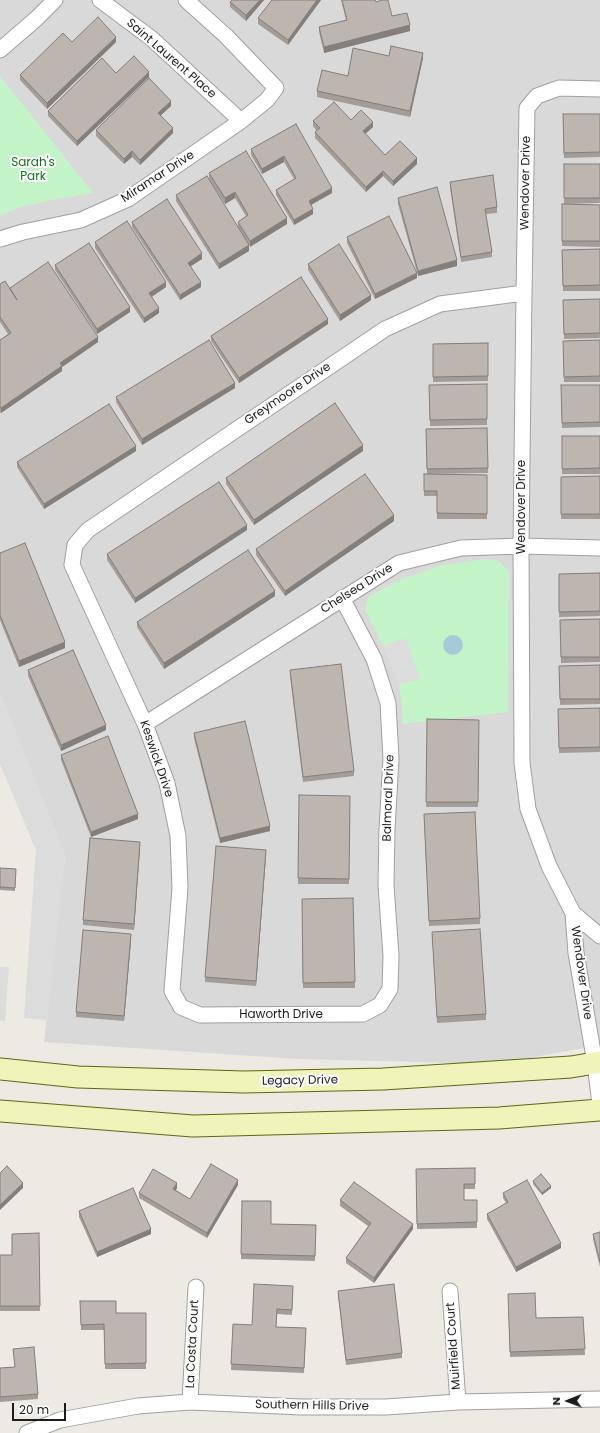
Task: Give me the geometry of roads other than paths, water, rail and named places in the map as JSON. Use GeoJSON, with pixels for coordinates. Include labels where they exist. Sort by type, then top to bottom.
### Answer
{"type":"FeatureCollection","features":[{"type":"Feature","properties":{"kind":"main road","name":"Legacy Drive"},"geometry":{"type":"LineString","coordinates":[[0,1069],[78,1077],[244,1082],[383,1079],[571,1067],[598,1063]]}},
{"type":"Feature","properties":{"kind":"main road"},"geometry":{"type":"LineString","coordinates":[[0,1111],[193,1126],[500,1118],[600,1110]]}},
{"type":"Feature","properties":{"kind":"street"},"geometry":{"type":"LineString","coordinates":[[0,50],[37,18],[55,0]]}},
{"type":"Feature","properties":{"kind":"street","name":"Saint Laurent Place"},"geometry":{"type":"LineString","coordinates":[[100,0],[151,38],[241,121]]}},
{"type":"Feature","properties":{"kind":"street","name":"Miramar Drive"},"geometry":{"type":"LineString","coordinates":[[0,239],[23,232],[81,220],[128,199],[241,121],[267,100],[276,88],[226,36],[186,0]]}},
{"type":"Feature","properties":{"kind":"street","name":"Wendover Drive"},"geometry":{"type":"LineString","coordinates":[[600,89],[559,88],[537,96],[527,108],[522,546],[522,763],[528,809],[549,866],[573,912],[600,936]]}},
{"type":"Feature","properties":{"kind":"street","name":"Greymoore Drive"},"geometry":{"type":"LineString","coordinates":[[75,545],[88,530],[385,329],[440,304],[524,293]]}},
{"type":"Feature","properties":{"kind":"street","name":"Keswick Drive"},"geometry":{"type":"LineString","coordinates":[[75,545],[72,565],[145,724],[167,783],[178,836],[180,888],[172,991],[181,1008]]}},
{"type":"Feature","properties":{"kind":"street","name":"Chelsea Drive"},"geometry":{"type":"LineString","coordinates":[[145,724],[399,563],[461,548],[522,546],[600,548]]}},
{"type":"Feature","properties":{"kind":"street","name":"Balmoral Drive"},"geometry":{"type":"LineString","coordinates":[[342,598],[374,659],[388,703],[391,759],[387,829],[386,885],[391,956],[390,990],[380,1005]]}},
{"type":"Feature","properties":{"kind":"street","name":"Wendover Drive"},"geometry":{"type":"LineString","coordinates":[[573,912],[581,986],[598,1063],[600,1105]]}},
{"type":"Feature","properties":{"kind":"street","name":"Haworth Drive"},"geometry":{"type":"LineString","coordinates":[[181,1008],[200,1015],[363,1014],[380,1005]]}},
{"type":"Feature","properties":{"kind":"street","name":"La Costa Court"},"geometry":{"type":"LineString","coordinates":[[190,1402],[196,1287]]}},
{"type":"Feature","properties":{"kind":"street","name":"Muirfield Court"},"geometry":{"type":"LineString","coordinates":[[450,1291],[458,1402]]}},
{"type":"Feature","properties":{"kind":"street","name":"Southern Hills Drive"},"geometry":{"type":"LineString","coordinates":[[27,1433],[60,1420],[138,1406],[190,1402],[309,1407],[386,1407],[458,1402],[600,1399]]}},
{"type":"Feature","properties":{"kind":"water"},"geometry":{"type":"Polygon","coordinates":[[[453,635],[460,638],[463,645],[460,652],[453,655],[446,652],[443,645],[446,638],[453,635]]]}},
{"type":"Feature","properties":{"kind":"park label","name":"Sarah's Park"},"geometry":{"type":"Point","coordinates":[33,170]}}]}
